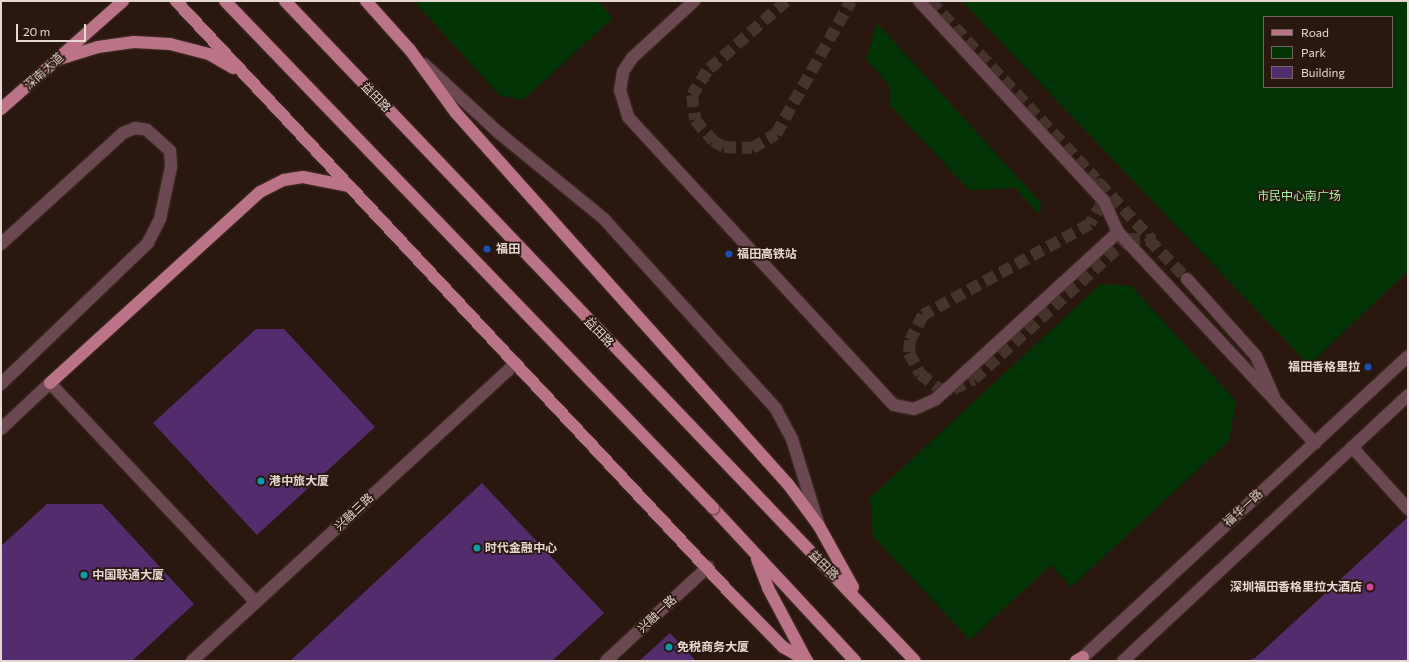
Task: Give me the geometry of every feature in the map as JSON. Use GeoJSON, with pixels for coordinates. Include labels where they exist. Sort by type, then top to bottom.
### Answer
{"type":"FeatureCollection","features":[{"type":"Feature","properties":{"kind":"main road","name":"深南大道"},"geometry":{"type":"LineString","coordinates":[[1,109],[123,1]]}},
{"type":"Feature","properties":{"kind":"main road"},"geometry":{"type":"LineString","coordinates":[[176,1],[782,647],[807,661]]}},
{"type":"Feature","properties":{"kind":"main road"},"geometry":{"type":"LineString","coordinates":[[225,1],[712,508],[855,661]]}},
{"type":"Feature","properties":{"kind":"main road","name":"益田路"},"geometry":{"type":"LineString","coordinates":[[285,1],[738,479],[860,601],[912,658]]}},
{"type":"Feature","properties":{"kind":"main road"},"geometry":{"type":"LineString","coordinates":[[366,1],[410,50],[456,113],[788,484],[819,526],[860,601]]}},
{"type":"Feature","properties":{"kind":"main road"},"geometry":{"type":"LineString","coordinates":[[56,60],[98,47],[134,42],[170,44],[209,54],[246,75]]}},
{"type":"Feature","properties":{"kind":"main road"},"geometry":{"type":"LineString","coordinates":[[50,383],[260,192],[284,180],[303,177],[327,179],[351,187]]}},
{"type":"Feature","properties":{"kind":"main road"},"geometry":{"type":"LineString","coordinates":[[755,554],[768,588],[807,661]]}},
{"type":"Feature","properties":{"kind":"main road"},"geometry":{"type":"LineString","coordinates":[[912,658],[924,661]]}},
{"type":"Feature","properties":{"kind":"street"},"geometry":{"type":"LineString","coordinates":[[694,1],[632,58],[622,72],[620,90],[628,117],[894,406],[914,409],[936,399],[1118,232]]}},
{"type":"Feature","properties":{"kind":"street"},"geometry":{"type":"LineString","coordinates":[[919,1],[1104,201],[1118,232],[1314,443]]}},
{"type":"Feature","properties":{"kind":"street"},"geometry":{"type":"LineString","coordinates":[[410,50],[498,133],[604,219],[776,409],[792,439],[819,526]]}},
{"type":"Feature","properties":{"kind":"street"},"geometry":{"type":"LineString","coordinates":[[1,244],[123,133],[135,128],[147,130],[170,151],[171,167],[160,219],[148,243],[1,384]]}},
{"type":"Feature","properties":{"kind":"street"},"geometry":{"type":"LineString","coordinates":[[1187,279],[1256,356],[1276,402]]}},
{"type":"Feature","properties":{"kind":"street","name":"福华一路"},"geometry":{"type":"LineString","coordinates":[[1080,660],[1408,356]]}},
{"type":"Feature","properties":{"kind":"street","name":"兴融三路"},"geometry":{"type":"LineString","coordinates":[[192,661],[516,363]]}},
{"type":"Feature","properties":{"kind":"street"},"geometry":{"type":"LineString","coordinates":[[1,429],[50,383],[256,602]]}},
{"type":"Feature","properties":{"kind":"street"},"geometry":{"type":"LineString","coordinates":[[1123,661],[1408,395]]}},
{"type":"Feature","properties":{"kind":"street"},"geometry":{"type":"LineString","coordinates":[[1352,447],[1408,509]]}},
{"type":"Feature","properties":{"kind":"street","name":"兴融一路"},"geometry":{"type":"LineString","coordinates":[[606,661],[708,567]]}},
{"type":"Feature","properties":{"kind":"green space"},"geometry":{"type":"Polygon","coordinates":[[[414,1],[598,1],[613,18],[523,100],[499,95],[414,1]]]}},
{"type":"Feature","properties":{"kind":"green space","name":"市民中心南广场"},"geometry":{"type":"Polygon","coordinates":[[[962,1],[1408,1],[1408,271],[1309,365],[962,1]]]}},
{"type":"Feature","properties":{"kind":"green space"},"geometry":{"type":"Polygon","coordinates":[[[877,23],[1041,203],[1040,215],[1015,188],[969,190],[889,104],[890,86],[866,59],[877,23]]]}},
{"type":"Feature","properties":{"kind":"green space"},"geometry":{"type":"Polygon","coordinates":[[[1101,284],[1131,286],[1236,401],[1229,441],[1071,587],[1051,565],[970,640],[873,536],[870,498],[1101,284]]]}},
{"type":"Feature","properties":{"kind":"building","name":"港中旅大厦"},"geometry":{"type":"Polygon","coordinates":[[[256,329],[284,329],[375,427],[257,535],[153,423],[256,329]]]}},
{"type":"Feature","properties":{"kind":"building","name":"时代金融中心"},"geometry":{"type":"Polygon","coordinates":[[[482,483],[604,613],[552,661],[290,661],[482,483]]]}},
{"type":"Feature","properties":{"kind":"building","name":"中国联通大厦"},"geometry":{"type":"Polygon","coordinates":[[[47,504],[102,504],[194,604],[132,661],[1,661],[1,546],[47,504]]]}},
{"type":"Feature","properties":{"kind":"building","name":"深圳福田香格里拉大酒店"},"geometry":{"type":"Polygon","coordinates":[[[1408,517],[1408,661],[1247,661],[1255,658],[1408,517]]]}},
{"type":"Feature","properties":{"kind":"building","name":"免税商务大厦"},"geometry":{"type":"Polygon","coordinates":[[[670,633],[696,661],[639,661],[670,633]]]}},
{"type":"Feature","properties":{"kind":"tunnel"},"geometry":{"type":"LineString","coordinates":[[786,1],[707,71],[692,95],[695,120],[713,141],[724,147],[752,148],[776,134],[851,1]]}},
{"type":"Feature","properties":{"kind":"tunnel"},"geometry":{"type":"LineString","coordinates":[[930,1],[1096,179],[1102,203],[1090,224],[923,315],[910,340],[909,353],[920,374],[940,389],[953,389],[974,379],[1128,239],[1149,240],[1187,279]]}},
{"type":"Feature","properties":{"kind":"tunnel"},"geometry":{"type":"LineString","coordinates":[[1099,183],[1152,240]]}},
{"type":"Feature","properties":{"kind":"place","name":"福田"},"geometry":{"type":"Point","coordinates":[487,249]}},
{"type":"Feature","properties":{"kind":"place","name":"福田高铁站"},"geometry":{"type":"Point","coordinates":[729,254]}},
{"type":"Feature","properties":{"kind":"place","name":"福田香格里拉"},"geometry":{"type":"Point","coordinates":[1368,367]}},
{"type":"Feature","properties":{"kind":"place","name":"港中旅大厦"},"geometry":{"type":"Point","coordinates":[261,481]}},
{"type":"Feature","properties":{"kind":"place","name":"时代金融中心"},"geometry":{"type":"Point","coordinates":[477,548]}},
{"type":"Feature","properties":{"kind":"place","name":"中国联通大厦"},"geometry":{"type":"Point","coordinates":[84,575]}},
{"type":"Feature","properties":{"kind":"place","name":"深圳福田香格里拉大酒店"},"geometry":{"type":"Point","coordinates":[1370,587]}},
{"type":"Feature","properties":{"kind":"place","name":"免税商务大厦"},"geometry":{"type":"Point","coordinates":[669,647]}}]}
